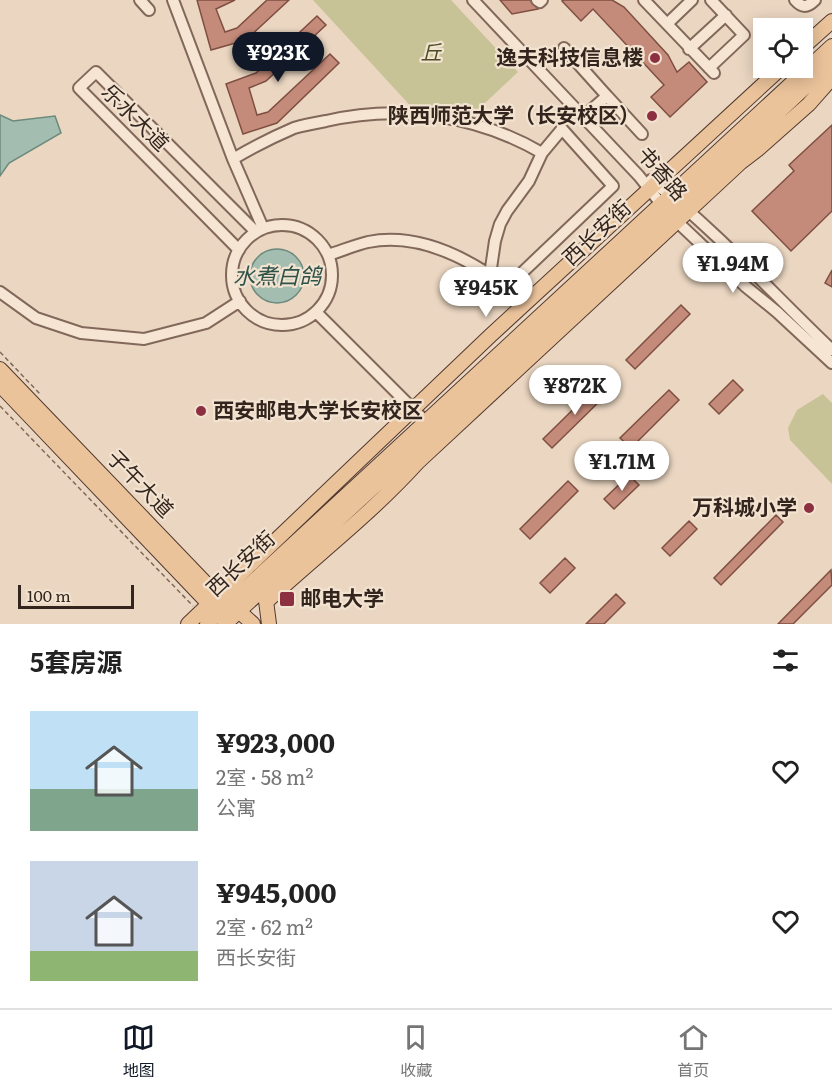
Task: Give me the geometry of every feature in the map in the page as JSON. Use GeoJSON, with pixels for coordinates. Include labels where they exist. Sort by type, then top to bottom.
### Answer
{"type":"FeatureCollection","features":[{"type":"Feature","properties":{"kind":"main road"},"geometry":{"type":"LineString","coordinates":[[813,38],[832,21]]}},
{"type":"Feature","properties":{"kind":"main road","name":"西长安街"},"geometry":{"type":"LineString","coordinates":[[674,208],[832,46]]}},
{"type":"Feature","properties":{"kind":"main road","name":"西长安街"},"geometry":{"type":"LineString","coordinates":[[207,624],[225,612],[674,208],[832,62]]}},
{"type":"Feature","properties":{"kind":"main road"},"geometry":{"type":"LineString","coordinates":[[188,624],[225,612],[413,409],[770,78]]}},
{"type":"Feature","properties":{"kind":"main road"},"geometry":{"type":"LineString","coordinates":[[267,606],[319,553],[360,519],[427,454],[674,208],[809,104],[832,78]]}},
{"type":"Feature","properties":{"kind":"main road","name":"子午大道"},"geometry":{"type":"LineString","coordinates":[[0,369],[225,612]]}},
{"type":"Feature","properties":{"kind":"main road","name":"子午大道"},"geometry":{"type":"LineString","coordinates":[[0,385],[225,612],[253,624]]}},
{"type":"Feature","properties":{"kind":"main road","name":"西长安街"},"geometry":{"type":"LineString","coordinates":[[225,612],[267,606],[430,427]]}},
{"type":"Feature","properties":{"kind":"street"},"geometry":{"type":"LineString","coordinates":[[140,0],[149,10]]}},
{"type":"Feature","properties":{"kind":"street"},"geometry":{"type":"LineString","coordinates":[[173,0],[260,230]]}},
{"type":"Feature","properties":{"kind":"street","name":"书香路"},"geometry":{"type":"LineString","coordinates":[[473,0],[641,172],[745,286],[832,363]]}},
{"type":"Feature","properties":{"kind":"street","name":"书香路"},"geometry":{"type":"LineString","coordinates":[[482,0],[584,116]]}},
{"type":"Feature","properties":{"kind":"street"},"geometry":{"type":"LineString","coordinates":[[661,0],[648,4],[711,70],[744,35],[711,0]]}},
{"type":"Feature","properties":{"kind":"street"},"geometry":{"type":"LineString","coordinates":[[667,24],[692,0]]}},
{"type":"Feature","properties":{"kind":"street"},"geometry":{"type":"LineString","coordinates":[[795,0],[803,7],[815,0]]}},
{"type":"Feature","properties":{"kind":"street"},"geometry":{"type":"LineString","coordinates":[[689,49],[726,15]]}},
{"type":"Feature","properties":{"kind":"street"},"geometry":{"type":"LineString","coordinates":[[564,48],[642,134]]}},
{"type":"Feature","properties":{"kind":"street","name":"乐水大道"},"geometry":{"type":"LineString","coordinates":[[239,250],[79,88],[96,72],[260,230]]}},
{"type":"Feature","properties":{"kind":"street"},"geometry":{"type":"LineString","coordinates":[[584,116],[607,96]]}},
{"type":"Feature","properties":{"kind":"street"},"geometry":{"type":"LineString","coordinates":[[233,159],[297,127],[350,115],[403,113],[450,118],[474,124],[507,135],[542,153]]}},
{"type":"Feature","properties":{"kind":"street"},"geometry":{"type":"LineString","coordinates":[[328,255],[369,242],[407,240],[449,252],[507,287],[613,186],[562,129],[542,153],[529,181],[500,224],[490,275]]}},
{"type":"Feature","properties":{"kind":"street","name":"书香路"},"geometry":{"type":"LineString","coordinates":[[674,208],[759,277],[788,309],[832,350]]}},
{"type":"Feature","properties":{"kind":"street"},"geometry":{"type":"LineString","coordinates":[[278,225],[294,226],[308,232],[320,242],[328,255],[332,272],[330,289],[323,304],[316,312],[296,323],[280,325],[265,322],[251,314],[240,301],[235,290],[232,277],[239,250],[260,230],[278,225]]}},
{"type":"Feature","properties":{"kind":"street"},"geometry":{"type":"LineString","coordinates":[[0,292],[36,318],[81,333],[144,339],[206,323],[240,301]]}},
{"type":"Feature","properties":{"kind":"street"},"geometry":{"type":"LineString","coordinates":[[316,312],[430,427]]}},
{"type":"Feature","properties":{"kind":"street"},"geometry":{"type":"LineString","coordinates":[[267,606],[279,624]]}},
{"type":"Feature","properties":{"kind":"path"},"geometry":{"type":"LineString","coordinates":[[0,406],[196,609],[225,612]]}},
{"type":"Feature","properties":{"kind":"green space","name":"丘"},"geometry":{"type":"Polygon","coordinates":[[[313,0],[451,0],[518,72],[471,116],[461,120],[417,113],[313,0]]]}},
{"type":"Feature","properties":{"kind":"green space"},"geometry":{"type":"Polygon","coordinates":[[[823,394],[832,403],[832,484],[790,440],[788,428],[797,410],[823,394]]]}},
{"type":"Feature","properties":{"kind":"water"},"geometry":{"type":"Polygon","coordinates":[[[0,115],[13,121],[55,116],[61,133],[9,163],[0,176],[0,115]]]}},
{"type":"Feature","properties":{"kind":"water","name":"水煮白鸽"},"geometry":{"type":"Polygon","coordinates":[[[277,249],[287,251],[296,257],[302,266],[304,276],[302,286],[296,295],[287,301],[277,303],[267,301],[258,295],[252,286],[250,276],[252,266],[258,257],[267,251],[277,249]]]}},
{"type":"Feature","properties":{"kind":"building"},"geometry":{"type":"Polygon","coordinates":[[[197,0],[235,0],[216,9],[225,32],[237,28],[267,0],[289,0],[246,40],[211,50],[197,0]]]}},
{"type":"Feature","properties":{"kind":"building"},"geometry":{"type":"Polygon","coordinates":[[[500,0],[530,0],[538,9],[512,14],[500,0]]]}},
{"type":"Feature","properties":{"kind":"building","name":"逸夫科技信息楼"},"geometry":{"type":"Polygon","coordinates":[[[612,0],[624,7],[668,55],[677,72],[689,62],[707,82],[670,117],[651,97],[664,85],[593,9],[581,21],[562,1],[612,0]]]}},
{"type":"Feature","properties":{"kind":"building"},"geometry":{"type":"Polygon","coordinates":[[[317,16],[326,25],[266,81],[249,88],[257,115],[268,112],[330,54],[339,63],[277,123],[243,134],[226,84],[256,73],[317,16]]]}},
{"type":"Feature","properties":{"kind":"building"},"geometry":{"type":"Polygon","coordinates":[[[832,125],[832,211],[791,251],[752,211],[794,171],[789,165],[832,125]]]}},
{"type":"Feature","properties":{"kind":"building"},"geometry":{"type":"Polygon","coordinates":[[[832,270],[832,287],[825,283],[832,270]]]}},
{"type":"Feature","properties":{"kind":"building"},"geometry":{"type":"Polygon","coordinates":[[[681,305],[690,314],[635,369],[626,360],[681,305]]]}},
{"type":"Feature","properties":{"kind":"building"},"geometry":{"type":"Polygon","coordinates":[[[733,380],[743,390],[719,414],[709,404],[733,380]]]}},
{"type":"Feature","properties":{"kind":"building"},"geometry":{"type":"Polygon","coordinates":[[[598,385],[607,394],[552,448],[543,439],[598,385]]]}},
{"type":"Feature","properties":{"kind":"building"},"geometry":{"type":"Polygon","coordinates":[[[669,390],[679,400],[631,448],[620,438],[669,390]]]}},
{"type":"Feature","properties":{"kind":"building"},"geometry":{"type":"Polygon","coordinates":[[[629,475],[639,485],[614,509],[604,499],[629,475]]]}},
{"type":"Feature","properties":{"kind":"building"},"geometry":{"type":"Polygon","coordinates":[[[568,481],[578,491],[530,539],[520,529],[568,481]]]}},
{"type":"Feature","properties":{"kind":"building"},"geometry":{"type":"Polygon","coordinates":[[[776,515],[783,522],[721,585],[714,578],[776,515]]]}},
{"type":"Feature","properties":{"kind":"building"},"geometry":{"type":"Polygon","coordinates":[[[689,521],[697,529],[670,556],[662,548],[689,521]]]}},
{"type":"Feature","properties":{"kind":"building"},"geometry":{"type":"Polygon","coordinates":[[[565,558],[575,568],[550,593],[540,583],[565,558]]]}},
{"type":"Feature","properties":{"kind":"building"},"geometry":{"type":"Polygon","coordinates":[[[831,570],[832,585],[793,624],[778,624],[831,570]]]}},
{"type":"Feature","properties":{"kind":"building"},"geometry":{"type":"Polygon","coordinates":[[[616,594],[625,603],[604,624],[586,624],[616,594]]]}},
{"type":"Feature","properties":{"kind":"place","name":"逸夫科技信息楼"},"geometry":{"type":"Point","coordinates":[655,58]}},
{"type":"Feature","properties":{"kind":"place","name":"陕西师范大学（长安校区）"},"geometry":{"type":"Point","coordinates":[652,116]}},
{"type":"Feature","properties":{"kind":"place","name":"西安邮电大学长安校区"},"geometry":{"type":"Point","coordinates":[201,411]}},
{"type":"Feature","properties":{"kind":"place","name":"万科城小学"},"geometry":{"type":"Point","coordinates":[809,508]}},
{"type":"Feature","properties":{"kind":"place","name":"邮电大学"},"geometry":{"type":"Point","coordinates":[287,599]}}]}
